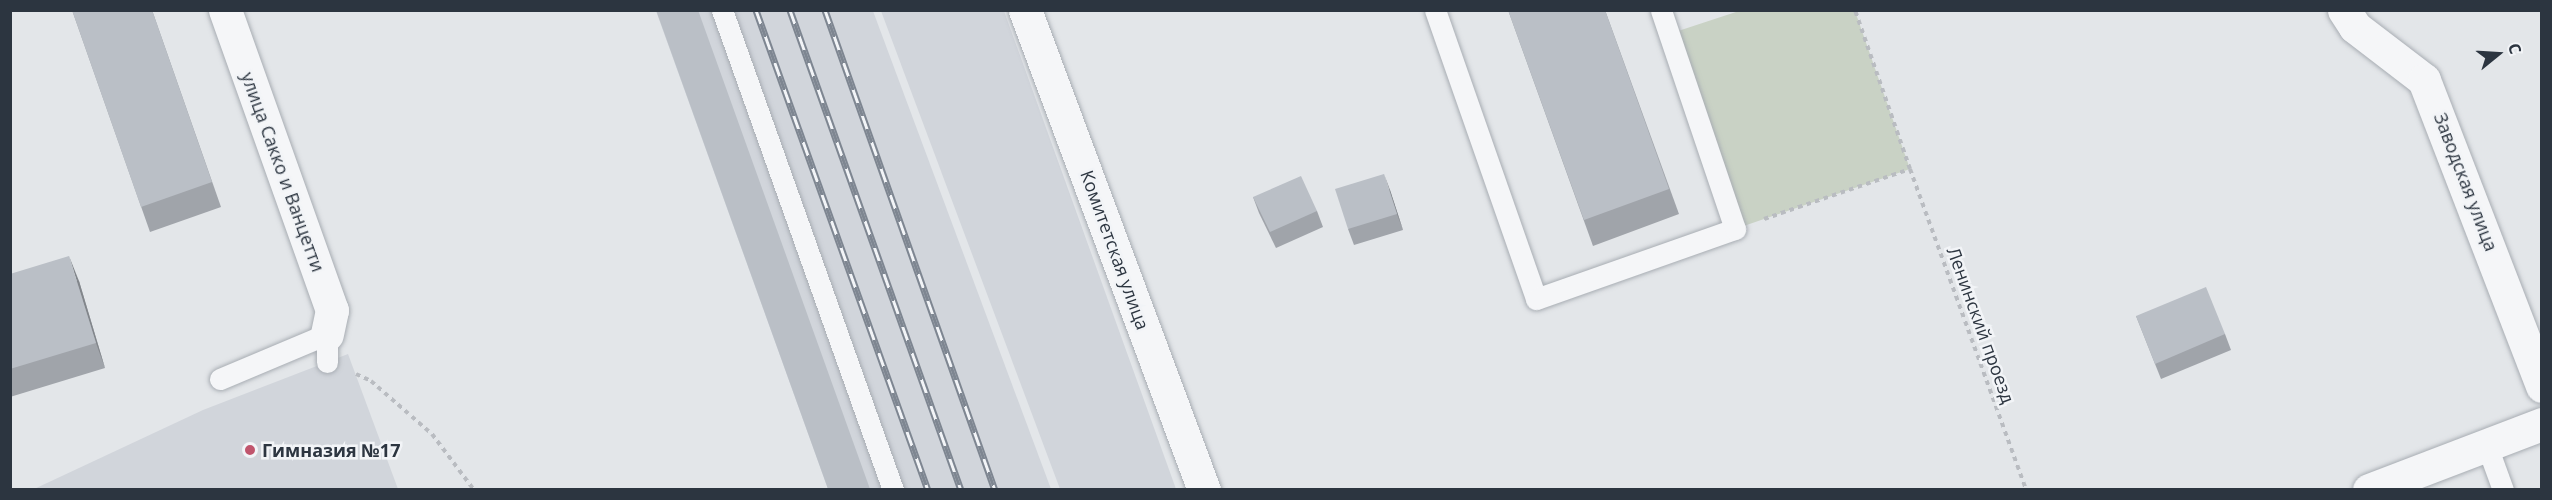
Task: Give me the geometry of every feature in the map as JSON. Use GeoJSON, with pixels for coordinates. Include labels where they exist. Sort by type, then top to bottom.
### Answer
{"type":"FeatureCollection","features":[{"type":"Feature","properties":{"kind":"street","name":"улица Сакко и Ванцетти"},"geometry":{"type":"LineString","coordinates":[[225,10],[332,310],[327,348]]}},
{"type":"Feature","properties":{"kind":"street","name":"Комитетская улица"},"geometry":{"type":"LineString","coordinates":[[1025,10],[1204,489]]}},
{"type":"Feature","properties":{"kind":"street","name":"Заводская улица"},"geometry":{"type":"LineString","coordinates":[[2344,10],[2355,27],[2424,80],[2541,386]]}},
{"type":"Feature","properties":{"kind":"street"},"geometry":{"type":"LineString","coordinates":[[2369,489],[2541,424]]}},
{"type":"Feature","properties":{"kind":"lane"},"geometry":{"type":"LineString","coordinates":[[722,10],[893,489]]}},
{"type":"Feature","properties":{"kind":"lane"},"geometry":{"type":"LineString","coordinates":[[1435,10],[1536,299],[1735,229],[1661,10]]}},
{"type":"Feature","properties":{"kind":"lane"},"geometry":{"type":"LineString","coordinates":[[219,379],[327,348]]}},
{"type":"Feature","properties":{"kind":"lane"},"geometry":{"type":"LineString","coordinates":[[2487,446],[2504,489]]}},
{"type":"Feature","properties":{"kind":"path","name":"Ленинский проезд"},"geometry":{"type":"LineString","coordinates":[[1855,10],[2026,489]]}},
{"type":"Feature","properties":{"kind":"path"},"geometry":{"type":"LineString","coordinates":[[1735,229],[1910,169]]}},
{"type":"Feature","properties":{"kind":"path"},"geometry":{"type":"LineString","coordinates":[[327,348],[372,381],[432,434],[474,489]]}},
{"type":"Feature","properties":{"kind":"shaded area"},"geometry":{"type":"Polygon","coordinates":[[[656,11],[873,11],[1051,489],[828,489],[656,11]]]}},
{"type":"Feature","properties":{"kind":"shaded area"},"geometry":{"type":"Polygon","coordinates":[[[881,11],[1004,11],[1176,489],[1060,489],[881,11]]]}},
{"type":"Feature","properties":{"kind":"shaded area"},"geometry":{"type":"Polygon","coordinates":[[[1739,11],[1855,11],[1910,169],[1735,229],[1669,34],[1739,11]]]}},
{"type":"Feature","properties":{"kind":"shaded area","name":"Гимназия №17"},"geometry":{"type":"Polygon","coordinates":[[[348,354],[398,489],[32,490],[203,410],[348,354]]]}},
{"type":"Feature","properties":{"kind":"building"},"geometry":{"type":"Polygon","coordinates":[[[72,10],[152,10],[212,182],[141,207],[72,10]]]}},
{"type":"Feature","properties":{"kind":"building"},"geometry":{"type":"Polygon","coordinates":[[[656,10],[698,10],[870,489],[828,489],[656,10]]]}},
{"type":"Feature","properties":{"kind":"building"},"geometry":{"type":"Polygon","coordinates":[[[1508,10],[1605,10],[1669,189],[1584,220],[1508,10]]]}},
{"type":"Feature","properties":{"kind":"building"},"geometry":{"type":"Polygon","coordinates":[[[1384,174],[1397,214],[1348,229],[1335,189],[1384,174]]]}},
{"type":"Feature","properties":{"kind":"building"},"geometry":{"type":"Polygon","coordinates":[[[1301,176],[1317,211],[1270,232],[1253,197],[1301,176]]]}},
{"type":"Feature","properties":{"kind":"building"},"geometry":{"type":"Polygon","coordinates":[[[69,256],[96,343],[10,369],[10,274],[69,256]]]}},
{"type":"Feature","properties":{"kind":"building"},"geometry":{"type":"Polygon","coordinates":[[[2206,287],[2225,334],[2155,364],[2136,316],[2206,287]]]}},
{"type":"Feature","properties":{"kind":"railway"},"geometry":{"type":"LineString","coordinates":[[756,10],[928,490]]}},
{"type":"Feature","properties":{"kind":"railway"},"geometry":{"type":"LineString","coordinates":[[790,10],[961,490]]}},
{"type":"Feature","properties":{"kind":"railway"},"geometry":{"type":"LineString","coordinates":[[825,10],[995,490]]}},
{"type":"Feature","properties":{"kind":"place","name":"Гимназия №17"},"geometry":{"type":"Point","coordinates":[250,450]}}]}
